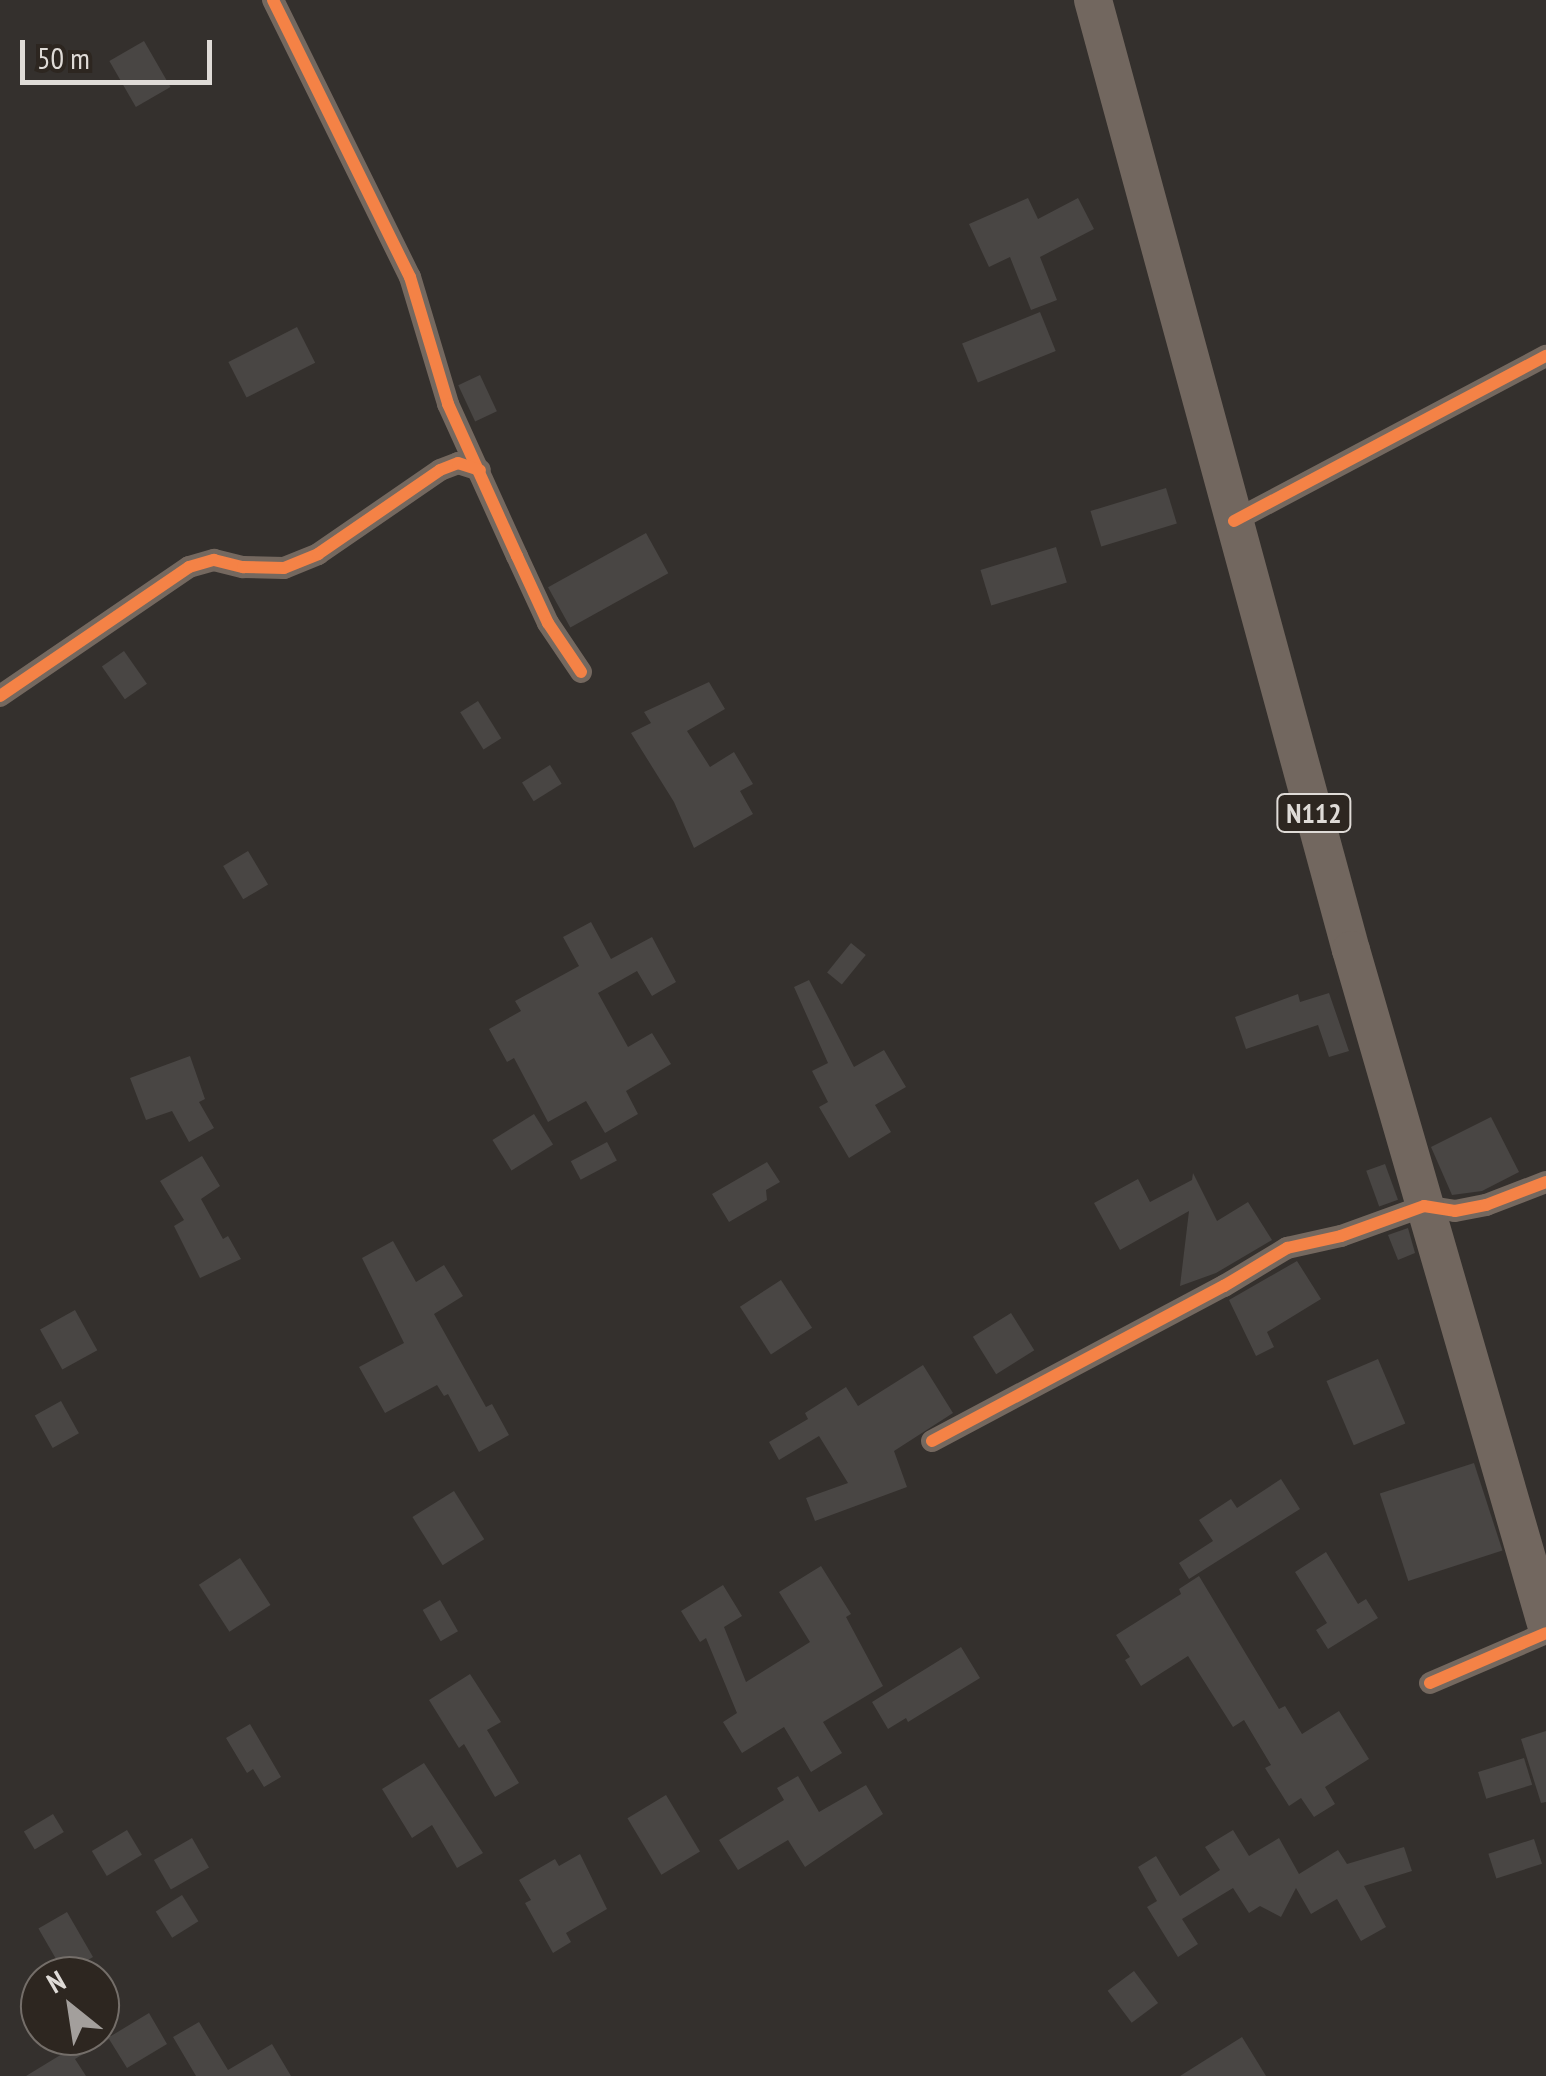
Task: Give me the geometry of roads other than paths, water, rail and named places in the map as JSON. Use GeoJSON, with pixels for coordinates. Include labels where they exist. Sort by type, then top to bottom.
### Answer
{"type":"FeatureCollection","features":[{"type":"Feature","properties":{"kind":"highway","name":"N112"},"geometry":{"type":"LineString","coordinates":[[1093,0],[1424,1206],[1546,1624]]}},
{"type":"Feature","properties":{"kind":"street"},"geometry":{"type":"LineString","coordinates":[[273,0],[410,277],[448,404],[548,623],[580,672]]}},
{"type":"Feature","properties":{"kind":"street"},"geometry":{"type":"LineString","coordinates":[[1234,521],[1546,356]]}},
{"type":"Feature","properties":{"kind":"street"},"geometry":{"type":"LineString","coordinates":[[0,696],[189,567],[214,560],[244,567],[284,568],[318,554],[440,470],[458,463],[480,470]]}},
{"type":"Feature","properties":{"kind":"street"},"geometry":{"type":"LineString","coordinates":[[932,1441],[1224,1286],[1287,1248],[1341,1236],[1424,1206],[1454,1210],[1486,1205],[1546,1182]]}},
{"type":"Feature","properties":{"kind":"street"},"geometry":{"type":"LineString","coordinates":[[1430,1683],[1546,1634]]}}]}
